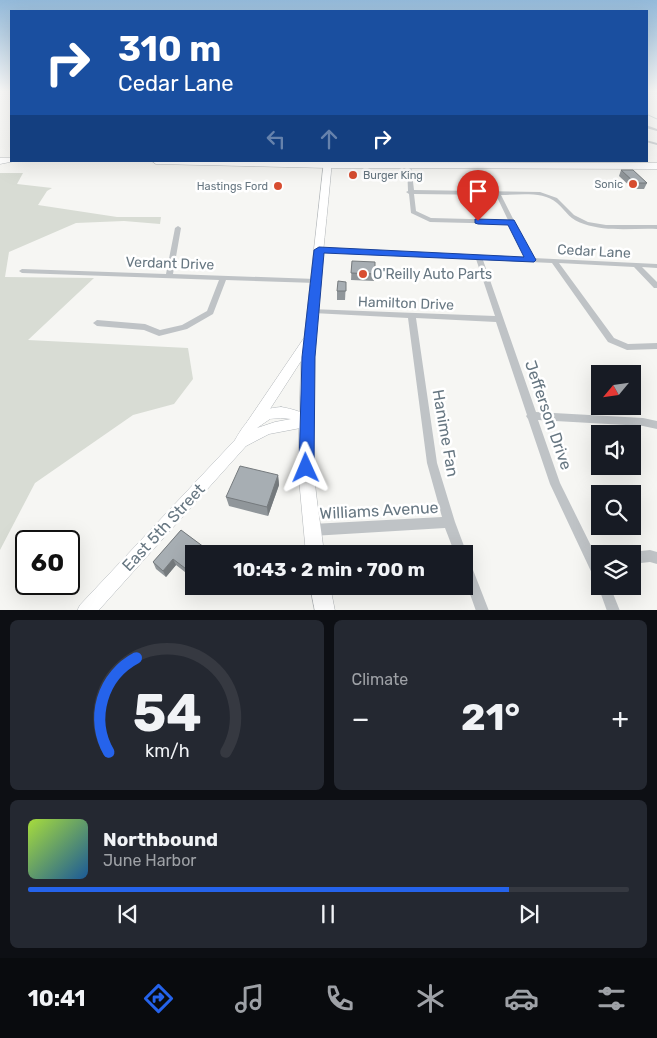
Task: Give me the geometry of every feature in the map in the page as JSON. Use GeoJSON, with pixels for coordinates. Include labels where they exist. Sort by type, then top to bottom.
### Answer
{"type":"FeatureCollection","features":[{"type":"Feature","properties":{"kind":"highway"},"geometry":{"type":"LineString","coordinates":[[242,162],[359,165],[528,163],[657,166]]}},
{"type":"Feature","properties":{"kind":"highway"},"geometry":{"type":"LineString","coordinates":[[346,162],[359,165]]}},
{"type":"Feature","properties":{"kind":"main road"},"geometry":{"type":"LineString","coordinates":[[314,545],[306,468],[306,422],[310,338],[328,163]]}},
{"type":"Feature","properties":{"kind":"main road"},"geometry":{"type":"LineString","coordinates":[[254,422],[310,338]]}},
{"type":"Feature","properties":{"kind":"main road"},"geometry":{"type":"LineString","coordinates":[[254,422],[281,412],[295,413],[306,422]]}},
{"type":"Feature","properties":{"kind":"main road","name":"East 5th Street"},"geometry":{"type":"LineString","coordinates":[[86,610],[240,444],[254,422]]}},
{"type":"Feature","properties":{"kind":"main road","name":"East 5th Street"},"geometry":{"type":"LineString","coordinates":[[240,444],[260,430],[273,426],[306,422]]}},
{"type":"Feature","properties":{"kind":"main road"},"geometry":{"type":"LineString","coordinates":[[322,595],[325,610]]}},
{"type":"Feature","properties":{"kind":"street"},"geometry":{"type":"LineString","coordinates":[[409,165],[409,192],[413,212],[420,217],[430,220],[511,222]]}},
{"type":"Feature","properties":{"kind":"street"},"geometry":{"type":"LineString","coordinates":[[409,192],[549,196],[560,202],[578,220],[594,224],[657,227]]}},
{"type":"Feature","properties":{"kind":"street"},"geometry":{"type":"LineString","coordinates":[[498,194],[531,260]]}},
{"type":"Feature","properties":{"kind":"street"},"geometry":{"type":"LineString","coordinates":[[169,276],[178,228]]}},
{"type":"Feature","properties":{"kind":"street","name":"Cedar Lane"},"geometry":{"type":"LineString","coordinates":[[319,250],[657,266]]}},
{"type":"Feature","properties":{"kind":"street","name":"Jefferson Drive"},"geometry":{"type":"LineString","coordinates":[[478,258],[497,319],[555,484],[591,552]]}},
{"type":"Feature","properties":{"kind":"street"},"geometry":{"type":"LineString","coordinates":[[554,261],[611,340],[628,347],[657,346]]}},
{"type":"Feature","properties":{"kind":"street"},"geometry":{"type":"LineString","coordinates":[[636,265],[657,286]]}},
{"type":"Feature","properties":{"kind":"street","name":"Verdant Drive"},"geometry":{"type":"LineString","coordinates":[[22,271],[316,281]]}},
{"type":"Feature","properties":{"kind":"street"},"geometry":{"type":"LineString","coordinates":[[98,323],[145,327],[159,333],[184,327],[210,312],[223,278]]}},
{"type":"Feature","properties":{"kind":"street","name":"Hamilton Drive"},"geometry":{"type":"LineString","coordinates":[[313,311],[497,319]]}},
{"type":"Feature","properties":{"kind":"street","name":"Hanime Fan"},"geometry":{"type":"LineString","coordinates":[[412,316],[432,463],[458,545]]}},
{"type":"Feature","properties":{"kind":"street"},"geometry":{"type":"LineString","coordinates":[[531,416],[643,422],[657,425]]}},
{"type":"Feature","properties":{"kind":"street","name":"Williams Avenue"},"geometry":{"type":"LineString","coordinates":[[312,530],[449,522]]}},
{"type":"Feature","properties":{"kind":"street"},"geometry":{"type":"LineString","coordinates":[[641,557],[650,556],[657,558]]}},
{"type":"Feature","properties":{"kind":"street"},"geometry":{"type":"LineString","coordinates":[[473,586],[482,610]]}},
{"type":"Feature","properties":{"kind":"street"},"geometry":{"type":"LineString","coordinates":[[608,595],[614,610]]}},
{"type":"Feature","properties":{"kind":"shaded area"},"geometry":{"type":"Polygon","coordinates":[[[0,173],[23,173],[17,184],[52,188],[47,191],[38,205],[117,217],[161,217],[160,224],[124,221],[76,223],[9,252],[5,277],[94,278],[28,340],[188,348],[193,379],[174,404],[133,415],[35,483],[0,550],[0,173]]]}},
{"type":"Feature","properties":{"kind":"building"},"geometry":{"type":"Polygon","coordinates":[[[621,170],[633,170],[647,183],[635,183],[621,170]]]}},
{"type":"Feature","properties":{"kind":"building"},"geometry":{"type":"Polygon","coordinates":[[[352,261],[375,262],[375,274],[351,273],[352,261]]]}},
{"type":"Feature","properties":{"kind":"building"},"geometry":{"type":"Polygon","coordinates":[[[338,281],[346,282],[346,291],[337,291],[338,281]]]}},
{"type":"Feature","properties":{"kind":"building"},"geometry":{"type":"Polygon","coordinates":[[[240,466],[278,475],[267,507],[226,497],[240,466]]]}},
{"type":"Feature","properties":{"kind":"building"},"geometry":{"type":"Polygon","coordinates":[[[181,530],[201,545],[185,545],[185,568],[173,559],[163,571],[153,562],[181,530]]]}},
{"type":"Feature","properties":{"kind":"place","name":"Burger King"},"geometry":{"type":"Point","coordinates":[353,175]}},
{"type":"Feature","properties":{"kind":"place","name":"Sonic"},"geometry":{"type":"Point","coordinates":[633,184]}},
{"type":"Feature","properties":{"kind":"place","name":"Hastings Ford"},"geometry":{"type":"Point","coordinates":[278,186]}},
{"type":"Feature","properties":{"kind":"place","name":"O'Reilly Auto Parts"},"geometry":{"type":"Point","coordinates":[363,274]}},
{"type":"Feature","properties":{"kind":"route"},"geometry":{"type":"LineString","coordinates":[[306,468],[308,357],[319,250],[531,260],[511,222],[478,221]]}}]}
